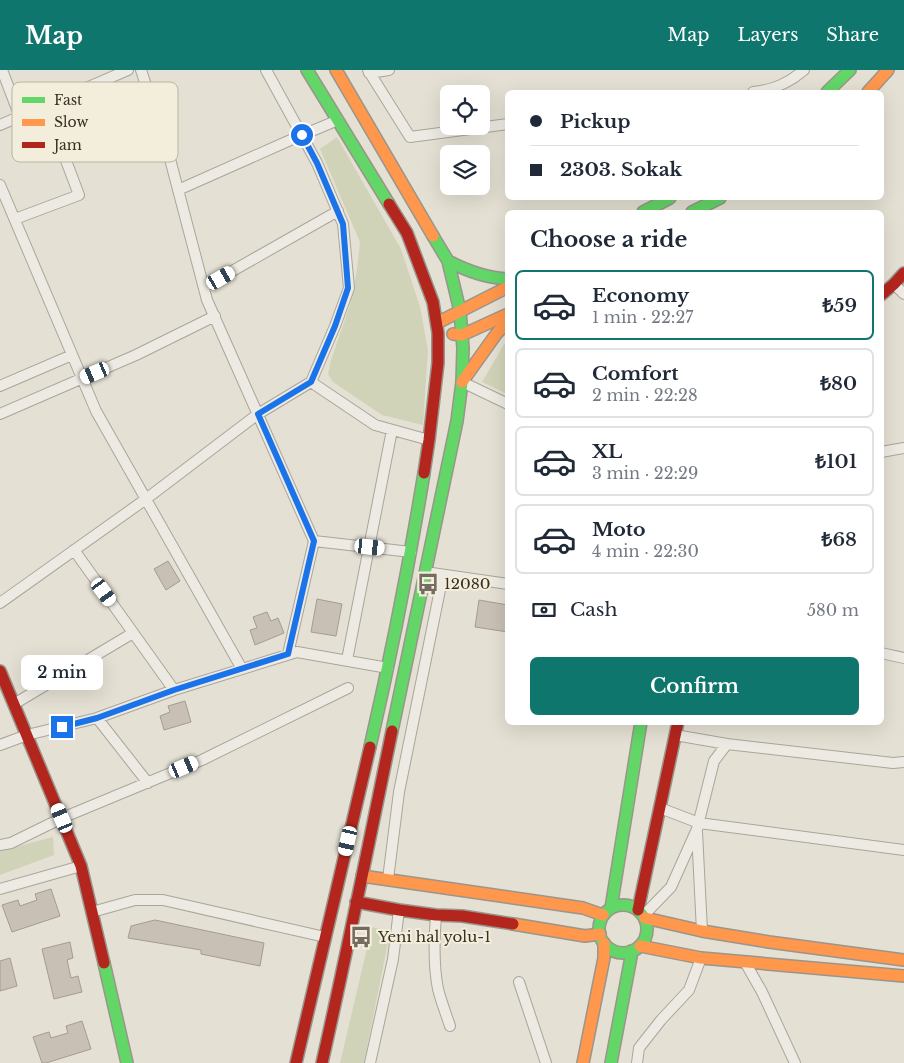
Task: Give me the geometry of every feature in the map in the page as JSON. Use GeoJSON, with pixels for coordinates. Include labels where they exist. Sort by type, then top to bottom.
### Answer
{"type":"FeatureCollection","features":[{"type":"Feature","properties":{"kind":"main road"},"geometry":{"type":"LineString","coordinates":[[296,1063],[388,668],[411,552],[429,440],[438,363],[437,328],[433,302],[407,233],[307,70]]}},
{"type":"Feature","properties":{"kind":"main road"},"geometry":{"type":"LineString","coordinates":[[322,1063],[457,420],[462,382],[463,348],[460,311],[448,262],[336,70]]}},
{"type":"Feature","properties":{"kind":"main road"},"geometry":{"type":"LineString","coordinates":[[829,90],[850,70]]}},
{"type":"Feature","properties":{"kind":"main road"},"geometry":{"type":"LineString","coordinates":[[870,90],[888,70]]}},
{"type":"Feature","properties":{"kind":"main road"},"geometry":{"type":"LineString","coordinates":[[647,210],[666,200]]}},
{"type":"Feature","properties":{"kind":"main road"},"geometry":{"type":"LineString","coordinates":[[696,210],[716,200]]}},
{"type":"Feature","properties":{"kind":"main road"},"geometry":{"type":"LineString","coordinates":[[448,262],[477,275],[505,279]]}},
{"type":"Feature","properties":{"kind":"main road"},"geometry":{"type":"LineString","coordinates":[[884,292],[904,273]]}},
{"type":"Feature","properties":{"kind":"main road"},"geometry":{"type":"LineString","coordinates":[[437,328],[460,311],[505,288]]}},
{"type":"Feature","properties":{"kind":"main road"},"geometry":{"type":"LineString","coordinates":[[437,328],[462,335],[505,315]]}},
{"type":"Feature","properties":{"kind":"main road"},"geometry":{"type":"LineString","coordinates":[[462,382],[497,333],[505,325]]}},
{"type":"Feature","properties":{"kind":"main road"},"geometry":{"type":"LineString","coordinates":[[0,671],[81,866],[127,1063]]}},
{"type":"Feature","properties":{"kind":"main road"},"geometry":{"type":"LineString","coordinates":[[583,1063],[604,958],[600,924],[607,912],[640,725]]}},
{"type":"Feature","properties":{"kind":"main road"},"geometry":{"type":"LineString","coordinates":[[611,1063],[631,958],[636,948],[645,938],[647,928],[642,915],[660,808],[677,725]]}},
{"type":"Feature","properties":{"kind":"main road"},"geometry":{"type":"LineString","coordinates":[[362,876],[607,912],[620,905],[630,906],[642,915],[702,931],[904,960]]}},
{"type":"Feature","properties":{"kind":"main road"},"geometry":{"type":"LineString","coordinates":[[356,902],[436,915],[462,916],[602,939],[612,950],[621,952],[636,948],[700,958],[904,976]]}},
{"type":"Feature","properties":{"kind":"street"},"geometry":{"type":"LineString","coordinates":[[2,70],[12,96]]}},
{"type":"Feature","properties":{"kind":"street"},"geometry":{"type":"LineString","coordinates":[[100,82],[128,70]]}},
{"type":"Feature","properties":{"kind":"street"},"geometry":{"type":"LineString","coordinates":[[141,70],[145,82]]}},
{"type":"Feature","properties":{"kind":"street"},"geometry":{"type":"LineString","coordinates":[[0,603],[146,499],[258,414],[311,382],[335,326],[348,288],[343,224],[317,163],[266,70]]}},
{"type":"Feature","properties":{"kind":"street"},"geometry":{"type":"LineString","coordinates":[[389,70],[368,71],[410,137],[505,124]]}},
{"type":"Feature","properties":{"kind":"street"},"geometry":{"type":"LineString","coordinates":[[769,90],[790,82],[804,70]]}},
{"type":"Feature","properties":{"kind":"street"},"geometry":{"type":"LineString","coordinates":[[0,125],[12,120]]}},
{"type":"Feature","properties":{"kind":"street"},"geometry":{"type":"LineString","coordinates":[[178,190],[338,120]]}},
{"type":"Feature","properties":{"kind":"street"},"geometry":{"type":"LineString","coordinates":[[15,218],[79,194],[67,162]]}},
{"type":"Feature","properties":{"kind":"street"},"geometry":{"type":"LineString","coordinates":[[171,162],[208,300],[314,541],[288,654]]}},
{"type":"Feature","properties":{"kind":"street"},"geometry":{"type":"LineString","coordinates":[[0,185],[96,411],[242,669]]}},
{"type":"Feature","properties":{"kind":"street"},"geometry":{"type":"LineString","coordinates":[[204,287],[338,211]]}},
{"type":"Feature","properties":{"kind":"street"},"geometry":{"type":"LineString","coordinates":[[894,284],[904,294]]}},
{"type":"Feature","properties":{"kind":"street"},"geometry":{"type":"LineString","coordinates":[[0,414],[136,355],[215,316]]}},
{"type":"Feature","properties":{"kind":"street"},"geometry":{"type":"LineString","coordinates":[[0,386],[72,355]]}},
{"type":"Feature","properties":{"kind":"street"},"geometry":{"type":"LineString","coordinates":[[311,382],[375,425],[429,440]]}},
{"type":"Feature","properties":{"kind":"street"},"geometry":{"type":"LineString","coordinates":[[462,382],[505,403]]}},
{"type":"Feature","properties":{"kind":"street"},"geometry":{"type":"LineString","coordinates":[[347,660],[392,430]]}},
{"type":"Feature","properties":{"kind":"street"},"geometry":{"type":"LineString","coordinates":[[884,451],[904,448]]}},
{"type":"Feature","properties":{"kind":"street"},"geometry":{"type":"LineString","coordinates":[[314,541],[411,552]]}},
{"type":"Feature","properties":{"kind":"street"},"geometry":{"type":"LineString","coordinates":[[74,550],[174,690]]}},
{"type":"Feature","properties":{"kind":"street"},"geometry":{"type":"LineString","coordinates":[[426,572],[505,584]]}},
{"type":"Feature","properties":{"kind":"street"},"geometry":{"type":"LineString","coordinates":[[388,879],[399,792],[443,575]]}},
{"type":"Feature","properties":{"kind":"street"},"geometry":{"type":"LineString","coordinates":[[14,704],[133,633]]}},
{"type":"Feature","properties":{"kind":"street"},"geometry":{"type":"LineString","coordinates":[[0,745],[27,735],[97,718],[174,690],[297,652],[388,668]]}},
{"type":"Feature","properties":{"kind":"street"},"geometry":{"type":"LineString","coordinates":[[884,654],[904,658]]}},
{"type":"Feature","properties":{"kind":"street"},"geometry":{"type":"LineString","coordinates":[[0,845],[11,843],[62,818],[202,760],[348,688]]}},
{"type":"Feature","properties":{"kind":"street"},"geometry":{"type":"LineString","coordinates":[[97,718],[148,783]]}},
{"type":"Feature","properties":{"kind":"street"},"geometry":{"type":"LineString","coordinates":[[675,734],[727,744],[893,763],[904,762]]}},
{"type":"Feature","properties":{"kind":"street"},"geometry":{"type":"LineString","coordinates":[[642,915],[671,887],[698,826],[714,762],[727,744]]}},
{"type":"Feature","properties":{"kind":"street"},"geometry":{"type":"LineString","coordinates":[[660,808],[698,826],[904,850]]}},
{"type":"Feature","properties":{"kind":"street"},"geometry":{"type":"LineString","coordinates":[[698,826],[702,931]]}},
{"type":"Feature","properties":{"kind":"street"},"geometry":{"type":"LineString","coordinates":[[0,889],[81,866]]}},
{"type":"Feature","properties":{"kind":"street"},"geometry":{"type":"LineString","coordinates":[[92,912],[135,900],[163,900],[325,937]]}},
{"type":"Feature","properties":{"kind":"street"},"geometry":{"type":"LineString","coordinates":[[370,1063],[392,959],[399,910]]}},
{"type":"Feature","properties":{"kind":"street"},"geometry":{"type":"LineString","coordinates":[[436,915],[434,952],[436,978],[450,1026]]}},
{"type":"Feature","properties":{"kind":"street"},"geometry":{"type":"LineString","coordinates":[[637,1063],[639,1048],[661,1020],[689,990],[700,958]]}},
{"type":"Feature","properties":{"kind":"street"},"geometry":{"type":"LineString","coordinates":[[745,962],[762,992],[794,1063]]}},
{"type":"Feature","properties":{"kind":"street"},"geometry":{"type":"LineString","coordinates":[[520,982],[546,1063]]}},
{"type":"Feature","properties":{"kind":"green space"},"geometry":{"type":"Polygon","coordinates":[[[337,137],[401,249],[420,307],[428,350],[423,425],[382,415],[333,382],[328,374],[350,305],[360,242],[320,149],[337,137]]]}},
{"type":"Feature","properties":{"kind":"green space"},"geometry":{"type":"Polygon","coordinates":[[[505,344],[505,393],[482,382],[505,344]]]}},
{"type":"Feature","properties":{"kind":"green space"},"geometry":{"type":"Polygon","coordinates":[[[53,837],[54,855],[0,875],[0,851],[53,837]]]}},
{"type":"Feature","properties":{"kind":"green space"},"geometry":{"type":"Polygon","coordinates":[[[372,927],[390,932],[364,1063],[340,1063],[372,927]]]}},
{"type":"Feature","properties":{"kind":"building"},"geometry":{"type":"Polygon","coordinates":[[[168,561],[180,581],[166,590],[154,569],[168,561]]]}},
{"type":"Feature","properties":{"kind":"building"},"geometry":{"type":"Polygon","coordinates":[[[317,599],[342,604],[336,636],[311,632],[317,599]]]}},
{"type":"Feature","properties":{"kind":"building"},"geometry":{"type":"Polygon","coordinates":[[[479,600],[505,604],[505,632],[475,627],[479,600]]]}},
{"type":"Feature","properties":{"kind":"building"},"geometry":{"type":"Polygon","coordinates":[[[267,612],[271,621],[278,618],[284,633],[255,645],[250,630],[257,628],[253,617],[267,612]]]}},
{"type":"Feature","properties":{"kind":"building"},"geometry":{"type":"Polygon","coordinates":[[[185,701],[191,722],[164,730],[160,716],[170,712],[168,706],[185,701]]]}},
{"type":"Feature","properties":{"kind":"building"},"geometry":{"type":"Polygon","coordinates":[[[51,889],[60,916],[12,932],[2,905],[18,900],[20,906],[37,900],[35,894],[51,889]]]}},
{"type":"Feature","properties":{"kind":"building"},"geometry":{"type":"Polygon","coordinates":[[[155,920],[264,943],[260,966],[201,954],[201,950],[128,938],[131,926],[155,920]]]}},
{"type":"Feature","properties":{"kind":"building"},"geometry":{"type":"Polygon","coordinates":[[[70,942],[73,958],[67,960],[71,978],[78,976],[82,992],[54,999],[42,949],[70,942]]]}},
{"type":"Feature","properties":{"kind":"building"},"geometry":{"type":"Polygon","coordinates":[[[10,958],[17,986],[0,991],[0,961],[10,958]]]}},
{"type":"Feature","properties":{"kind":"building"},"geometry":{"type":"Polygon","coordinates":[[[82,1021],[91,1049],[42,1063],[33,1037],[49,1032],[51,1038],[68,1033],[66,1026],[82,1021]]]}},
{"type":"Feature","properties":{"kind":"traffic: fast"},"geometry":{"type":"LineString","coordinates":[[307,70],[389,204]]}},
{"type":"Feature","properties":{"kind":"traffic: fast"},"geometry":{"type":"LineString","coordinates":[[829,90],[850,70]]}},
{"type":"Feature","properties":{"kind":"traffic: fast"},"geometry":{"type":"LineString","coordinates":[[647,210],[666,200]]}},
{"type":"Feature","properties":{"kind":"traffic: fast"},"geometry":{"type":"LineString","coordinates":[[696,210],[716,200]]}},
{"type":"Feature","properties":{"kind":"traffic: fast"},"geometry":{"type":"LineString","coordinates":[[392,731],[457,421],[462,382],[463,348],[460,311],[448,261],[433,236]]}},
{"type":"Feature","properties":{"kind":"traffic: fast"},"geometry":{"type":"LineString","coordinates":[[448,261],[477,273],[505,279]]}},
{"type":"Feature","properties":{"kind":"traffic: fast"},"geometry":{"type":"LineString","coordinates":[[370,747],[399,610],[424,473]]}},
{"type":"Feature","properties":{"kind":"traffic: fast"},"geometry":{"type":"LineString","coordinates":[[611,908],[641,725]]}},
{"type":"Feature","properties":{"kind":"traffic: fast"},"geometry":{"type":"LineString","coordinates":[[623,905],[632,907],[640,912],[645,920],[647,929],[645,938],[640,946],[632,951],[623,953],[614,951],[606,946],[601,938],[599,929],[601,920],[606,912],[614,907],[623,905]]}},
{"type":"Feature","properties":{"kind":"traffic: fast"},"geometry":{"type":"LineString","coordinates":[[611,1063],[631,951]]}},
{"type":"Feature","properties":{"kind":"traffic: fast"},"geometry":{"type":"LineString","coordinates":[[104,963],[127,1063]]}},
{"type":"Feature","properties":{"kind":"traffic: slow"},"geometry":{"type":"LineString","coordinates":[[336,70],[433,236]]}},
{"type":"Feature","properties":{"kind":"traffic: slow"},"geometry":{"type":"LineString","coordinates":[[870,90],[888,70]]}},
{"type":"Feature","properties":{"kind":"traffic: slow"},"geometry":{"type":"LineString","coordinates":[[437,323],[505,289]]}},
{"type":"Feature","properties":{"kind":"traffic: slow"},"geometry":{"type":"LineString","coordinates":[[453,334],[462,335],[505,315]]}},
{"type":"Feature","properties":{"kind":"traffic: slow"},"geometry":{"type":"LineString","coordinates":[[462,382],[497,333],[505,325]]}},
{"type":"Feature","properties":{"kind":"traffic: slow"},"geometry":{"type":"LineString","coordinates":[[362,876],[583,908],[603,915]]}},
{"type":"Feature","properties":{"kind":"traffic: slow"},"geometry":{"type":"LineString","coordinates":[[645,918],[702,931],[769,942],[904,960]]}},
{"type":"Feature","properties":{"kind":"traffic: slow"},"geometry":{"type":"LineString","coordinates":[[513,924],[585,936],[600,934]]}},
{"type":"Feature","properties":{"kind":"traffic: slow"},"geometry":{"type":"LineString","coordinates":[[583,1063],[604,958],[604,943]]}},
{"type":"Feature","properties":{"kind":"traffic: slow"},"geometry":{"type":"LineString","coordinates":[[640,946],[701,958],[904,976]]}},
{"type":"Feature","properties":{"kind":"traffic: jam"},"geometry":{"type":"LineString","coordinates":[[389,204],[407,233],[433,302],[438,333],[438,363],[424,473]]}},
{"type":"Feature","properties":{"kind":"traffic: jam"},"geometry":{"type":"LineString","coordinates":[[884,292],[904,273]]}},
{"type":"Feature","properties":{"kind":"traffic: jam"},"geometry":{"type":"LineString","coordinates":[[0,671],[81,866],[104,963]]}},
{"type":"Feature","properties":{"kind":"traffic: jam"},"geometry":{"type":"LineString","coordinates":[[638,910],[677,725]]}},
{"type":"Feature","properties":{"kind":"traffic: jam"},"geometry":{"type":"LineString","coordinates":[[322,1063],[392,731]]}},
{"type":"Feature","properties":{"kind":"traffic: jam"},"geometry":{"type":"LineString","coordinates":[[296,1063],[370,747]]}},
{"type":"Feature","properties":{"kind":"traffic: jam"},"geometry":{"type":"LineString","coordinates":[[356,902],[399,910],[462,916],[513,924]]}},
{"type":"Feature","properties":{"kind":"place","name":"12080"},"geometry":{"type":"Point","coordinates":[428,584]}},
{"type":"Feature","properties":{"kind":"place","name":"Yeni hal yolu-1"},"geometry":{"type":"Point","coordinates":[361,937]}},
{"type":"Feature","properties":{"kind":"route"},"geometry":{"type":"LineString","coordinates":[[62,727],[97,718],[174,690],[288,654],[314,541],[258,414],[311,382],[335,326],[348,288],[343,224],[317,163],[302,135]]}}]}
